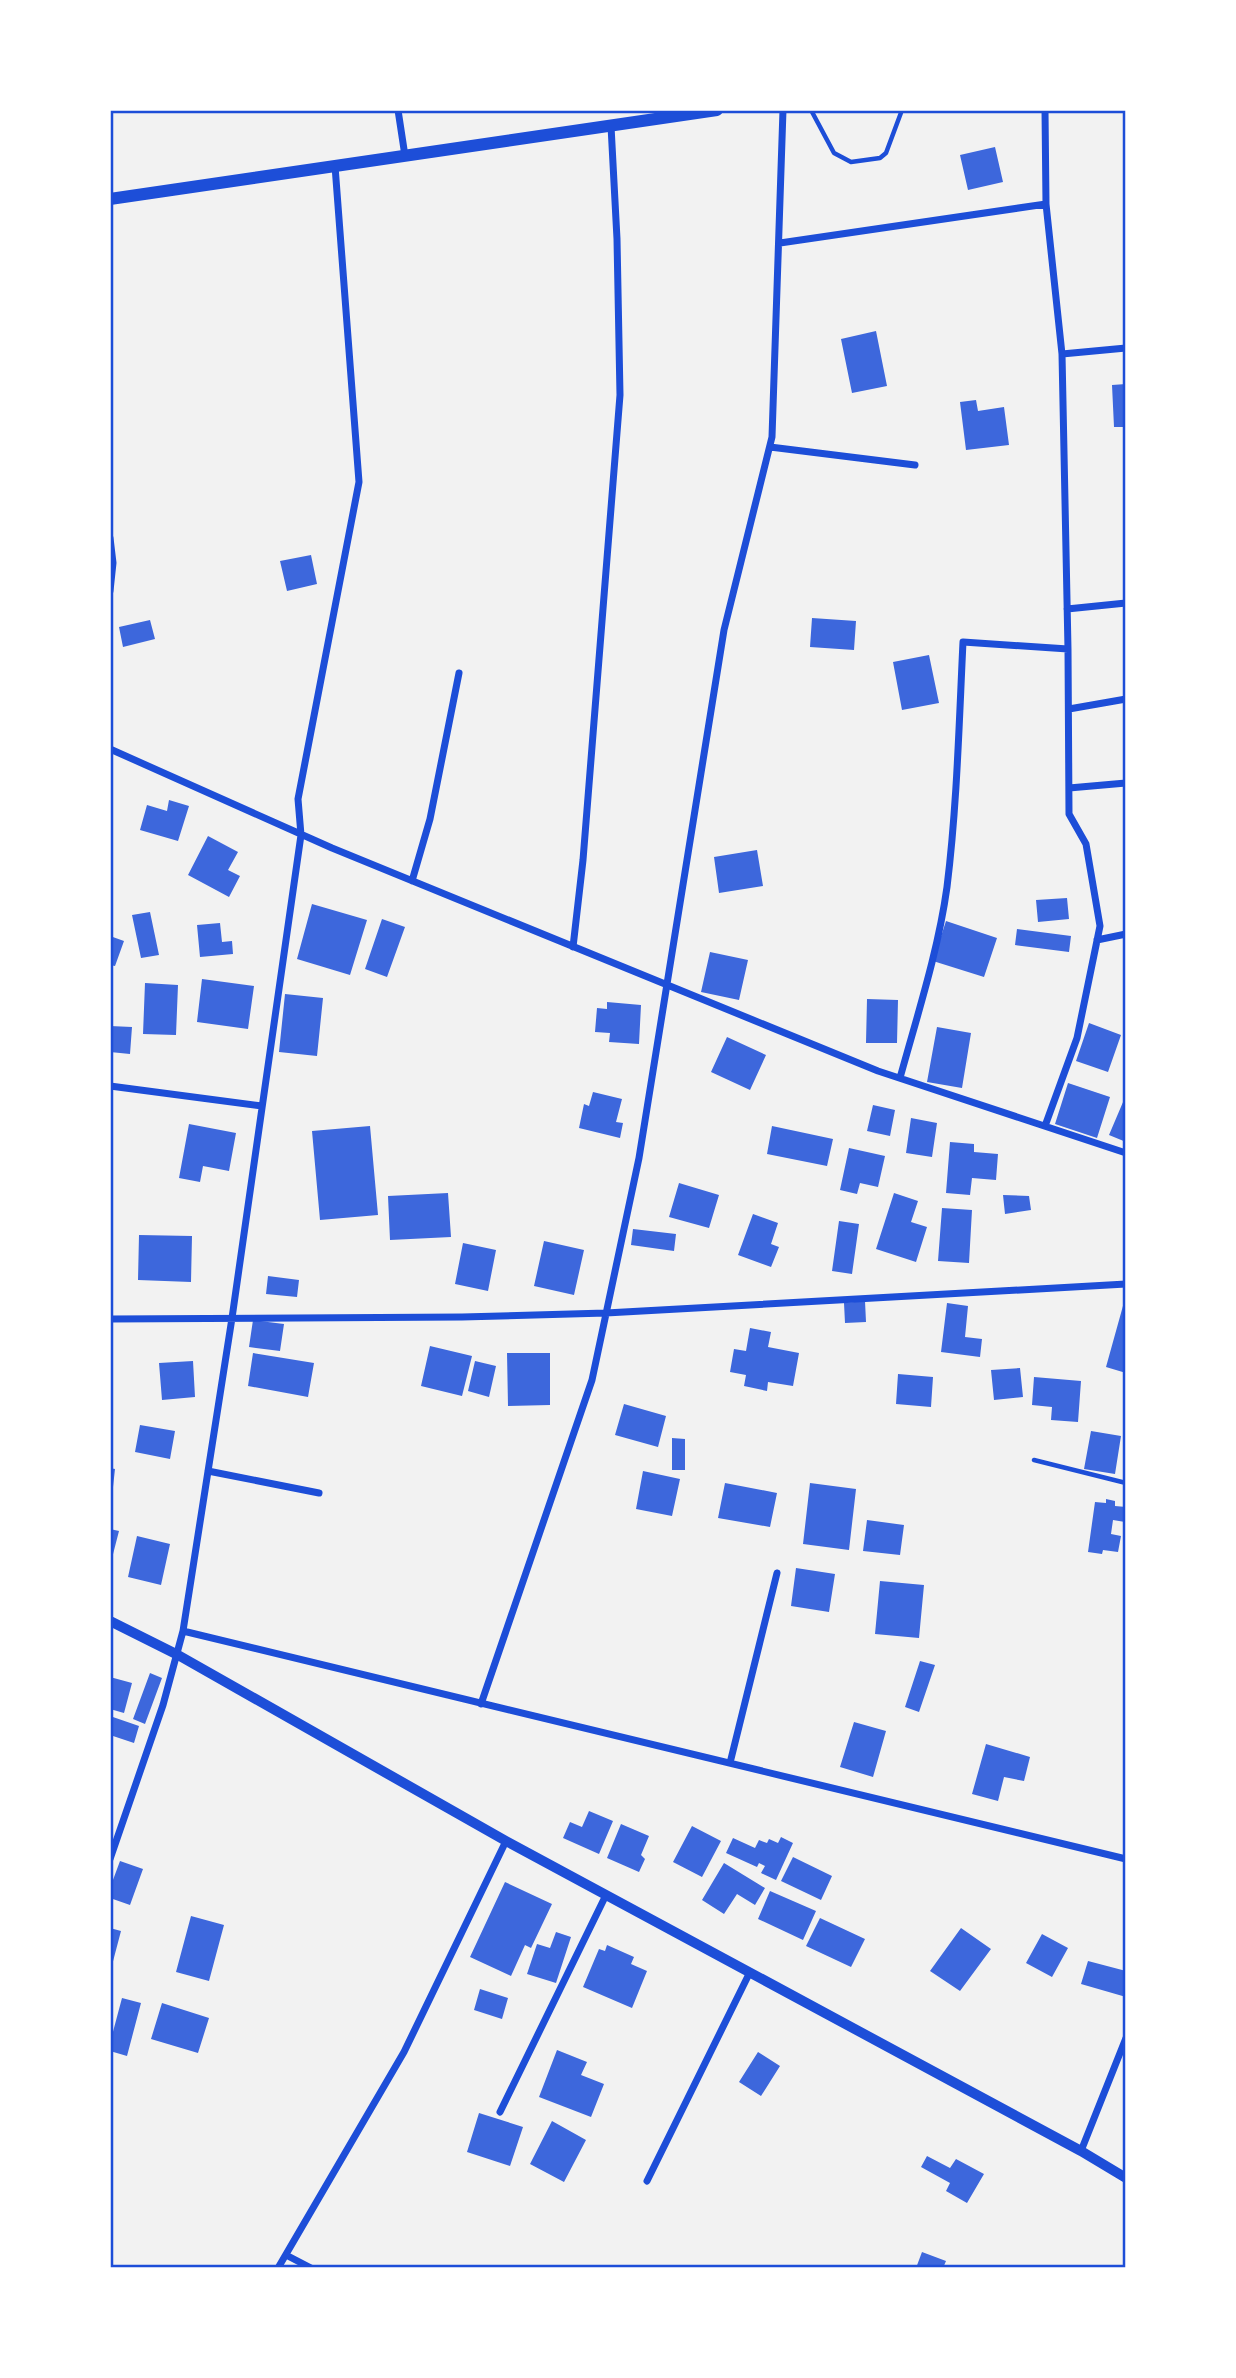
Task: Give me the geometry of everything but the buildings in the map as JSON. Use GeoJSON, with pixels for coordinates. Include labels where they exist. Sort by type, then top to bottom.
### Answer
{"type":"FeatureCollection","features":[{"type":"Feature","properties":{"kind":"main road"},"geometry":{"type":"LineString","coordinates":[[110,199],[717,110]]}},
{"type":"Feature","properties":{"kind":"street"},"geometry":{"type":"LineString","coordinates":[[397,110],[405,156]]}},
{"type":"Feature","properties":{"kind":"street"},"geometry":{"type":"LineString","coordinates":[[481,1704],[592,1380],[639,1158],[724,630],[772,437],[783,110]]}},
{"type":"Feature","properties":{"kind":"street"},"geometry":{"type":"LineString","coordinates":[[1045,110],[1046,204],[1062,354],[1069,814],[1086,844],[1100,926],[1077,1038],[1045,1126]]}},
{"type":"Feature","properties":{"kind":"street"},"geometry":{"type":"LineString","coordinates":[[573,947],[583,860],[620,396],[617,239],[611,126]]}},
{"type":"Feature","properties":{"kind":"street"},"geometry":{"type":"LineString","coordinates":[[110,1859],[163,1705],[183,1631],[232,1318],[301,835],[298,799],[359,482],[335,166]]}},
{"type":"Feature","properties":{"kind":"street"},"geometry":{"type":"LineString","coordinates":[[780,243],[1046,204]]}},
{"type":"Feature","properties":{"kind":"street"},"geometry":{"type":"LineString","coordinates":[[1062,354],[1126,348]]}},
{"type":"Feature","properties":{"kind":"street"},"geometry":{"type":"LineString","coordinates":[[770,447],[915,465]]}},
{"type":"Feature","properties":{"kind":"street"},"geometry":{"type":"LineString","coordinates":[[110,538],[113,562],[110,591]]}},
{"type":"Feature","properties":{"kind":"street"},"geometry":{"type":"LineString","coordinates":[[1067,609],[1126,603]]}},
{"type":"Feature","properties":{"kind":"street"},"geometry":{"type":"LineString","coordinates":[[900,1078],[926,985],[946,889],[957,778],[963,642],[1068,649]]}},
{"type":"Feature","properties":{"kind":"street"},"geometry":{"type":"LineString","coordinates":[[412,881],[429,819],[459,673]]}},
{"type":"Feature","properties":{"kind":"street"},"geometry":{"type":"LineString","coordinates":[[1069,709],[1126,699]]}},
{"type":"Feature","properties":{"kind":"street"},"geometry":{"type":"LineString","coordinates":[[110,749],[301,835],[667,986],[900,1078],[1126,1153]]}},
{"type":"Feature","properties":{"kind":"street"},"geometry":{"type":"LineString","coordinates":[[1069,788],[1126,783]]}},
{"type":"Feature","properties":{"kind":"street"},"geometry":{"type":"LineString","coordinates":[[1097,940],[1126,934]]}},
{"type":"Feature","properties":{"kind":"street"},"geometry":{"type":"LineString","coordinates":[[110,1086],[262,1106]]}},
{"type":"Feature","properties":{"kind":"street"},"geometry":{"type":"LineString","coordinates":[[110,1319],[462,1317],[606,1313],[1126,1284]]}},
{"type":"Feature","properties":{"kind":"street"},"geometry":{"type":"LineString","coordinates":[[208,1471],[319,1493]]}},
{"type":"Feature","properties":{"kind":"street"},"geometry":{"type":"LineString","coordinates":[[730,1763],[777,1573]]}},
{"type":"Feature","properties":{"kind":"street"},"geometry":{"type":"LineString","coordinates":[[110,1621],[178,1655],[506,1841],[1082,2151],[1126,2178]]}},
{"type":"Feature","properties":{"kind":"street"},"geometry":{"type":"LineString","coordinates":[[183,1631],[1126,1859]]}},
{"type":"Feature","properties":{"kind":"street"},"geometry":{"type":"LineString","coordinates":[[278,2268],[404,2052],[506,1841]]}},
{"type":"Feature","properties":{"kind":"street"},"geometry":{"type":"LineString","coordinates":[[500,2112],[606,1895]]}},
{"type":"Feature","properties":{"kind":"street"},"geometry":{"type":"LineString","coordinates":[[647,2181],[750,1972]]}},
{"type":"Feature","properties":{"kind":"street"},"geometry":{"type":"LineString","coordinates":[[1082,2151],[1126,2038]]}},
{"type":"Feature","properties":{"kind":"street"},"geometry":{"type":"LineString","coordinates":[[286,2255],[311,2268]]}},
{"type":"Feature","properties":{"kind":"lane"},"geometry":{"type":"LineString","coordinates":[[811,110],[834,153],[851,162],[880,158],[886,153],[902,110]]}},
{"type":"Feature","properties":{"kind":"lane"},"geometry":{"type":"LineString","coordinates":[[1034,1460],[1126,1483]]}}]}
